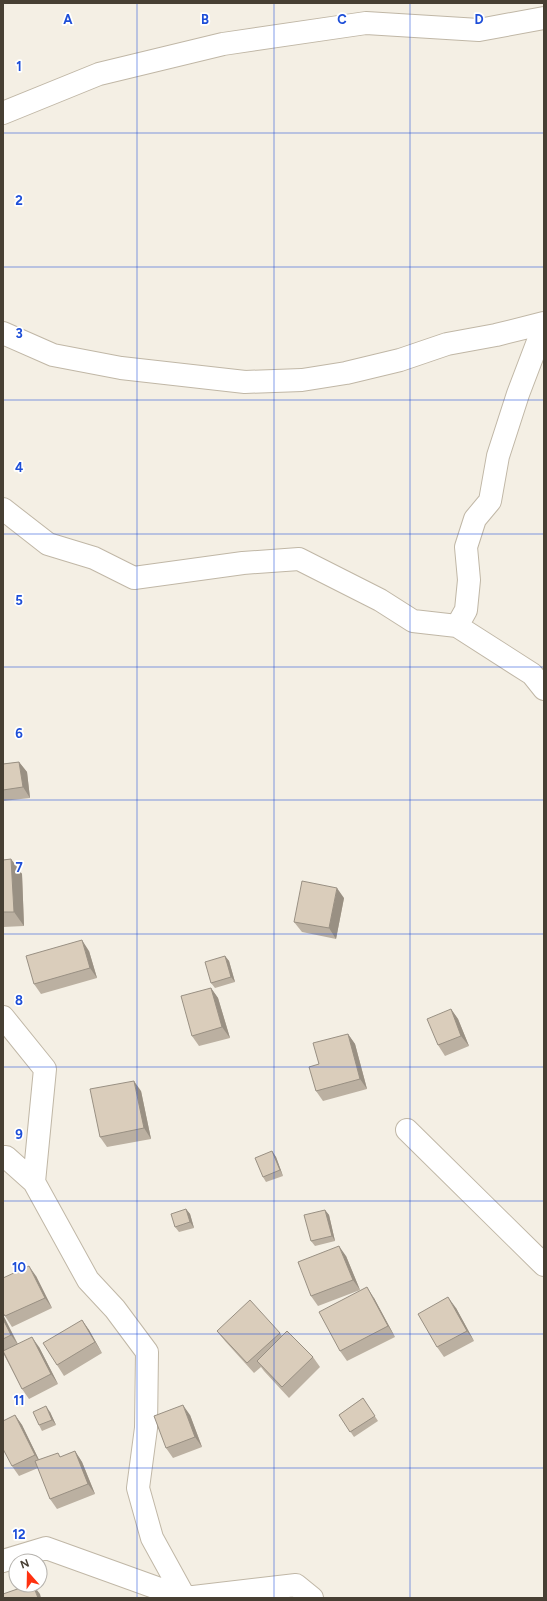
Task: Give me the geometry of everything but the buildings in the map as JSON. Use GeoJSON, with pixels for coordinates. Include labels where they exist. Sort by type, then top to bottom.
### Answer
{"type":"FeatureCollection","features":[{"type":"Feature","properties":{"kind":"street"},"geometry":{"type":"LineString","coordinates":[[3,113],[99,74],[223,44],[366,23],[479,30],[544,18]]}},
{"type":"Feature","properties":{"kind":"street"},"geometry":{"type":"LineString","coordinates":[[3,333],[53,355],[121,368],[245,382],[302,380],[346,373],[400,360],[447,344],[496,335],[544,323]]}},
{"type":"Feature","properties":{"kind":"street"},"geometry":{"type":"LineString","coordinates":[[457,626],[466,610],[469,580],[466,547],[475,520],[490,501],[498,456],[506,428],[532,359],[544,333]]}},
{"type":"Feature","properties":{"kind":"street"},"geometry":{"type":"LineString","coordinates":[[3,509],[48,544],[94,558],[134,578],[243,563],[299,559],[380,600],[413,621],[457,626],[532,674],[544,689]]}},
{"type":"Feature","properties":{"kind":"street"},"geometry":{"type":"LineString","coordinates":[[3,1017],[45,1069],[34,1182]]}},
{"type":"Feature","properties":{"kind":"street"},"geometry":{"type":"LineString","coordinates":[[407,1130],[544,1265]]}},
{"type":"Feature","properties":{"kind":"street"},"geometry":{"type":"LineString","coordinates":[[3,1157],[6,1157],[34,1182],[88,1280],[115,1310],[147,1352],[146,1428],[138,1488],[152,1538],[185,1598]]}},
{"type":"Feature","properties":{"kind":"street"},"geometry":{"type":"LineString","coordinates":[[3,1561],[46,1548],[185,1598],[296,1585],[312,1598]]}}]}
